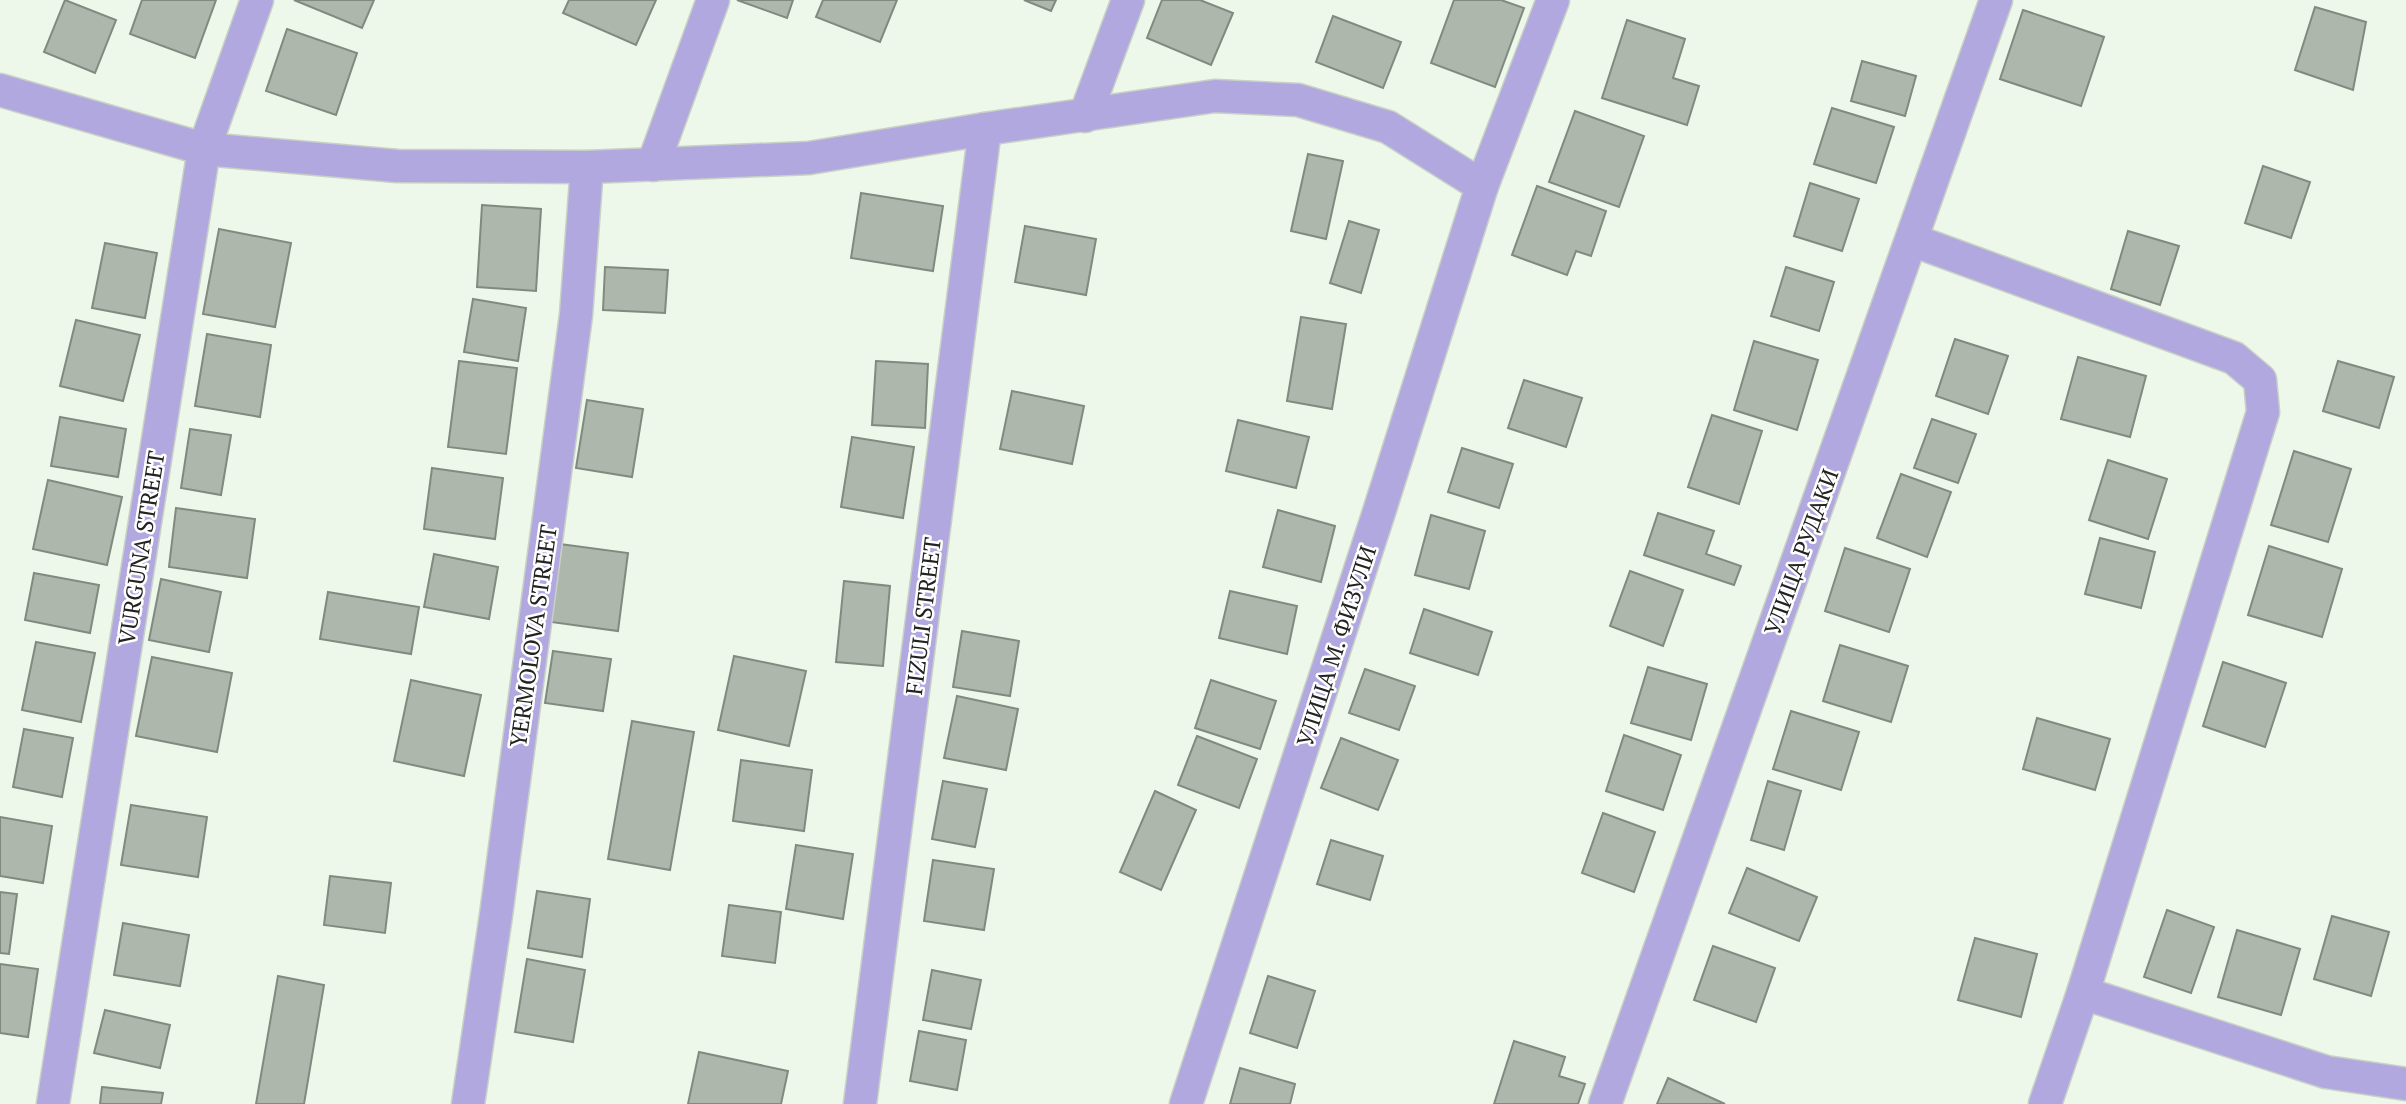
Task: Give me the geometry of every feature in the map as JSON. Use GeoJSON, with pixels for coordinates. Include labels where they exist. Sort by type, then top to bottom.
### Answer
{"type":"FeatureCollection","features":[{"type":"Feature","properties":{"kind":"street","name":"VURGUNA STREET"},"geometry":{"type":"LineString","coordinates":[[53,1104],[204,149],[257,0]]}},
{"type":"Feature","properties":{"kind":"street"},"geometry":{"type":"LineString","coordinates":[[653,165],[713,0]]}},
{"type":"Feature","properties":{"kind":"street"},"geometry":{"type":"LineString","coordinates":[[1085,116],[1128,0]]}},
{"type":"Feature","properties":{"kind":"street","name":"УЛИЦА М. ФИЗУЛИ"},"geometry":{"type":"LineString","coordinates":[[1186,1104],[1375,525],[1482,186],[1553,0]]}},
{"type":"Feature","properties":{"kind":"street","name":"УЛИЦА РУДАКИ"},"geometry":{"type":"LineString","coordinates":[[1605,1104],[1996,0]]}},
{"type":"Feature","properties":{"kind":"street"},"geometry":{"type":"LineString","coordinates":[[0,90],[204,149],[397,166],[587,167],[809,158],[1215,96],[1298,100],[1388,127],[1482,186]]}},
{"type":"Feature","properties":{"kind":"street","name":"FIZULI STREET"},"geometry":{"type":"LineString","coordinates":[[860,1104],[985,129]]}},
{"type":"Feature","properties":{"kind":"street","name":"YERMOLOVA STREET"},"geometry":{"type":"LineString","coordinates":[[468,1104],[496,915],[576,315],[587,167]]}},
{"type":"Feature","properties":{"kind":"street"},"geometry":{"type":"LineString","coordinates":[[1912,240],[2234,358],[2260,380],[2263,412],[2083,993],[2045,1104]]}},
{"type":"Feature","properties":{"kind":"street"},"geometry":{"type":"LineString","coordinates":[[2083,993],[2326,1072],[2406,1084]]}},
{"type":"Feature","properties":{"kind":"building"},"geometry":{"type":"Polygon","coordinates":[[[65,0],[116,20],[95,73],[44,52],[65,0]]]}},
{"type":"Feature","properties":{"kind":"building"},"geometry":{"type":"Polygon","coordinates":[[[142,0],[216,0],[195,58],[130,34],[142,0]]]}},
{"type":"Feature","properties":{"kind":"building"},"geometry":{"type":"Polygon","coordinates":[[[294,0],[374,0],[362,28],[294,0]]]}},
{"type":"Feature","properties":{"kind":"building"},"geometry":{"type":"Polygon","coordinates":[[[569,0],[656,0],[636,45],[563,13],[569,0]]]}},
{"type":"Feature","properties":{"kind":"building"},"geometry":{"type":"Polygon","coordinates":[[[737,0],[793,0],[787,18],[737,0]]]}},
{"type":"Feature","properties":{"kind":"building"},"geometry":{"type":"Polygon","coordinates":[[[823,0],[897,0],[880,42],[816,17],[823,0]]]}},
{"type":"Feature","properties":{"kind":"building"},"geometry":{"type":"Polygon","coordinates":[[[1024,0],[1056,0],[1051,11],[1024,0]]]}},
{"type":"Feature","properties":{"kind":"building"},"geometry":{"type":"Polygon","coordinates":[[[1162,0],[1200,0],[1233,13],[1211,65],[1147,38],[1162,0]]]}},
{"type":"Feature","properties":{"kind":"building"},"geometry":{"type":"Polygon","coordinates":[[[1454,0],[1501,0],[1524,8],[1495,87],[1431,63],[1454,0]]]}},
{"type":"Feature","properties":{"kind":"building"},"geometry":{"type":"Polygon","coordinates":[[[2315,7],[2366,22],[2353,90],[2295,70],[2315,7]]]}},
{"type":"Feature","properties":{"kind":"building"},"geometry":{"type":"Polygon","coordinates":[[[2023,10],[2104,37],[2081,106],[2000,79],[2023,10]]]}},
{"type":"Feature","properties":{"kind":"building"},"geometry":{"type":"Polygon","coordinates":[[[1333,16],[1401,42],[1383,88],[1316,62],[1333,16]]]}},
{"type":"Feature","properties":{"kind":"building"},"geometry":{"type":"Polygon","coordinates":[[[1627,20],[1685,39],[1673,78],[1699,86],[1687,125],[1602,98],[1627,20]]]}},
{"type":"Feature","properties":{"kind":"building"},"geometry":{"type":"Polygon","coordinates":[[[287,29],[357,53],[336,115],[266,91],[287,29]]]}},
{"type":"Feature","properties":{"kind":"building"},"geometry":{"type":"Polygon","coordinates":[[[1862,61],[1916,76],[1905,116],[1851,101],[1862,61]]]}},
{"type":"Feature","properties":{"kind":"building"},"geometry":{"type":"Polygon","coordinates":[[[1832,108],[1894,127],[1876,183],[1814,164],[1832,108]]]}},
{"type":"Feature","properties":{"kind":"building"},"geometry":{"type":"Polygon","coordinates":[[[1575,111],[1644,136],[1619,207],[1549,182],[1575,111]]]}},
{"type":"Feature","properties":{"kind":"building"},"geometry":{"type":"Polygon","coordinates":[[[1308,154],[1343,161],[1326,239],[1291,231],[1308,154]]]}},
{"type":"Feature","properties":{"kind":"building"},"geometry":{"type":"Polygon","coordinates":[[[2263,166],[2310,182],[2291,238],[2245,223],[2263,166]]]}},
{"type":"Feature","properties":{"kind":"building"},"geometry":{"type":"Polygon","coordinates":[[[1810,183],[1859,199],[1842,251],[1794,236],[1810,183]]]}},
{"type":"Feature","properties":{"kind":"building"},"geometry":{"type":"Polygon","coordinates":[[[1537,186],[1606,211],[1591,256],[1576,251],[1567,275],[1512,255],[1537,186]]]}},
{"type":"Feature","properties":{"kind":"building"},"geometry":{"type":"Polygon","coordinates":[[[861,193],[943,206],[933,271],[851,258],[861,193]]]}},
{"type":"Feature","properties":{"kind":"building"},"geometry":{"type":"Polygon","coordinates":[[[482,205],[541,209],[536,291],[477,287],[482,205]]]}},
{"type":"Feature","properties":{"kind":"building"},"geometry":{"type":"Polygon","coordinates":[[[1349,221],[1379,230],[1361,293],[1330,283],[1349,221]]]}},
{"type":"Feature","properties":{"kind":"building"},"geometry":{"type":"Polygon","coordinates":[[[1025,226],[1096,239],[1086,295],[1015,282],[1025,226]]]}},
{"type":"Feature","properties":{"kind":"building"},"geometry":{"type":"Polygon","coordinates":[[[219,229],[291,243],[275,327],[203,314],[219,229]]]}},
{"type":"Feature","properties":{"kind":"building"},"geometry":{"type":"Polygon","coordinates":[[[2128,231],[2179,246],[2160,305],[2111,289],[2128,231]]]}},
{"type":"Feature","properties":{"kind":"building"},"geometry":{"type":"Polygon","coordinates":[[[105,243],[157,253],[145,318],[92,308],[105,243]]]}},
{"type":"Feature","properties":{"kind":"building"},"geometry":{"type":"Polygon","coordinates":[[[605,267],[668,270],[665,313],[603,310],[605,267]]]}},
{"type":"Feature","properties":{"kind":"building"},"geometry":{"type":"Polygon","coordinates":[[[1786,267],[1834,282],[1819,331],[1771,316],[1786,267]]]}},
{"type":"Feature","properties":{"kind":"building"},"geometry":{"type":"Polygon","coordinates":[[[473,299],[526,308],[518,361],[464,352],[473,299]]]}},
{"type":"Feature","properties":{"kind":"building"},"geometry":{"type":"Polygon","coordinates":[[[1301,317],[1346,324],[1332,409],[1287,401],[1301,317]]]}},
{"type":"Feature","properties":{"kind":"building"},"geometry":{"type":"Polygon","coordinates":[[[76,320],[140,335],[123,401],[60,386],[76,320]]]}},
{"type":"Feature","properties":{"kind":"building"},"geometry":{"type":"Polygon","coordinates":[[[207,334],[271,345],[260,417],[195,406],[207,334]]]}},
{"type":"Feature","properties":{"kind":"building"},"geometry":{"type":"Polygon","coordinates":[[[1955,339],[2008,356],[1988,414],[1936,396],[1955,339]]]}},
{"type":"Feature","properties":{"kind":"building"},"geometry":{"type":"Polygon","coordinates":[[[1754,341],[1818,360],[1797,430],[1734,410],[1754,341]]]}},
{"type":"Feature","properties":{"kind":"building"},"geometry":{"type":"Polygon","coordinates":[[[2078,357],[2146,376],[2130,437],[2061,419],[2078,357]]]}},
{"type":"Feature","properties":{"kind":"building"},"geometry":{"type":"Polygon","coordinates":[[[459,361],[517,368],[506,454],[448,447],[459,361]]]}},
{"type":"Feature","properties":{"kind":"building"},"geometry":{"type":"Polygon","coordinates":[[[876,361],[928,364],[925,428],[872,425],[876,361]]]}},
{"type":"Feature","properties":{"kind":"building"},"geometry":{"type":"Polygon","coordinates":[[[2338,361],[2394,377],[2379,428],[2323,411],[2338,361]]]}},
{"type":"Feature","properties":{"kind":"building"},"geometry":{"type":"Polygon","coordinates":[[[1524,380],[1582,398],[1566,447],[1508,428],[1524,380]]]}},
{"type":"Feature","properties":{"kind":"building"},"geometry":{"type":"Polygon","coordinates":[[[1012,391],[1084,406],[1072,464],[1000,449],[1012,391]]]}},
{"type":"Feature","properties":{"kind":"building"},"geometry":{"type":"Polygon","coordinates":[[[587,400],[643,409],[632,477],[576,468],[587,400]]]}},
{"type":"Feature","properties":{"kind":"building"},"geometry":{"type":"Polygon","coordinates":[[[1712,415],[1762,431],[1739,504],[1688,487],[1712,415]]]}},
{"type":"Feature","properties":{"kind":"building"},"geometry":{"type":"Polygon","coordinates":[[[60,417],[126,429],[118,477],[51,466],[60,417]]]}},
{"type":"Feature","properties":{"kind":"building"},"geometry":{"type":"Polygon","coordinates":[[[1932,419],[1976,434],[1958,483],[1914,468],[1932,419]]]}},
{"type":"Feature","properties":{"kind":"building"},"geometry":{"type":"Polygon","coordinates":[[[1238,420],[1309,437],[1296,488],[1226,471],[1238,420]]]}},
{"type":"Feature","properties":{"kind":"building"},"geometry":{"type":"Polygon","coordinates":[[[190,429],[231,435],[221,495],[181,488],[190,429]]]}},
{"type":"Feature","properties":{"kind":"building"},"geometry":{"type":"Polygon","coordinates":[[[852,437],[914,447],[903,518],[841,507],[852,437]]]}},
{"type":"Feature","properties":{"kind":"building"},"geometry":{"type":"Polygon","coordinates":[[[1462,448],[1513,464],[1499,508],[1448,492],[1462,448]]]}},
{"type":"Feature","properties":{"kind":"building"},"geometry":{"type":"Polygon","coordinates":[[[2294,451],[2351,469],[2328,542],[2271,525],[2294,451]]]}},
{"type":"Feature","properties":{"kind":"building"},"geometry":{"type":"Polygon","coordinates":[[[2108,460],[2167,479],[2148,539],[2089,520],[2108,460]]]}},
{"type":"Feature","properties":{"kind":"building"},"geometry":{"type":"Polygon","coordinates":[[[432,468],[503,478],[495,539],[424,529],[432,468]]]}},
{"type":"Feature","properties":{"kind":"building"},"geometry":{"type":"Polygon","coordinates":[[[1901,474],[1951,492],[1927,557],[1877,538],[1901,474]]]}},
{"type":"Feature","properties":{"kind":"building"},"geometry":{"type":"Polygon","coordinates":[[[48,480],[122,497],[107,565],[33,549],[48,480]]]}},
{"type":"Feature","properties":{"kind":"building"},"geometry":{"type":"Polygon","coordinates":[[[176,508],[255,519],[247,578],[169,567],[176,508]]]}},
{"type":"Feature","properties":{"kind":"building"},"geometry":{"type":"Polygon","coordinates":[[[1278,510],[1335,526],[1321,582],[1263,567],[1278,510]]]}},
{"type":"Feature","properties":{"kind":"building"},"geometry":{"type":"Polygon","coordinates":[[[1658,513],[1714,531],[1706,554],[1741,566],[1734,585],[1644,555],[1658,513]]]}},
{"type":"Feature","properties":{"kind":"building"},"geometry":{"type":"Polygon","coordinates":[[[1431,515],[1485,531],[1469,589],[1415,575],[1431,515]]]}},
{"type":"Feature","properties":{"kind":"building"},"geometry":{"type":"Polygon","coordinates":[[[2100,538],[2155,552],[2141,608],[2085,594],[2100,538]]]}},
{"type":"Feature","properties":{"kind":"building"},"geometry":{"type":"Polygon","coordinates":[[[560,544],[628,553],[618,631],[551,622],[560,544]]]}},
{"type":"Feature","properties":{"kind":"building"},"geometry":{"type":"Polygon","coordinates":[[[2269,546],[2342,569],[2322,637],[2248,615],[2269,546]]]}},
{"type":"Feature","properties":{"kind":"building"},"geometry":{"type":"Polygon","coordinates":[[[1845,548],[1910,569],[1889,632],[1825,611],[1845,548]]]}},
{"type":"Feature","properties":{"kind":"building"},"geometry":{"type":"Polygon","coordinates":[[[434,554],[498,567],[489,619],[424,607],[434,554]]]}},
{"type":"Feature","properties":{"kind":"building"},"geometry":{"type":"Polygon","coordinates":[[[1630,571],[1683,590],[1663,646],[1610,626],[1630,571]]]}},
{"type":"Feature","properties":{"kind":"building"},"geometry":{"type":"Polygon","coordinates":[[[34,573],[99,585],[90,633],[25,620],[34,573]]]}},
{"type":"Feature","properties":{"kind":"building"},"geometry":{"type":"Polygon","coordinates":[[[161,579],[221,592],[209,652],[149,640],[161,579]]]}},
{"type":"Feature","properties":{"kind":"building"},"geometry":{"type":"Polygon","coordinates":[[[844,581],[890,586],[883,666],[836,662],[844,581]]]}},
{"type":"Feature","properties":{"kind":"building"},"geometry":{"type":"Polygon","coordinates":[[[1230,591],[1297,606],[1287,654],[1219,638],[1230,591]]]}},
{"type":"Feature","properties":{"kind":"building"},"geometry":{"type":"Polygon","coordinates":[[[328,592],[419,607],[411,654],[320,639],[328,592]]]}},
{"type":"Feature","properties":{"kind":"building"},"geometry":{"type":"Polygon","coordinates":[[[1424,609],[1492,632],[1478,675],[1410,653],[1424,609]]]}},
{"type":"Feature","properties":{"kind":"building"},"geometry":{"type":"Polygon","coordinates":[[[962,631],[1019,641],[1010,696],[953,687],[962,631]]]}},
{"type":"Feature","properties":{"kind":"building"},"geometry":{"type":"Polygon","coordinates":[[[36,642],[95,653],[81,722],[22,710],[36,642]]]}},
{"type":"Feature","properties":{"kind":"building"},"geometry":{"type":"Polygon","coordinates":[[[1840,645],[1908,666],[1891,722],[1823,701],[1840,645]]]}},
{"type":"Feature","properties":{"kind":"building"},"geometry":{"type":"Polygon","coordinates":[[[553,651],[611,659],[603,711],[545,703],[553,651]]]}},
{"type":"Feature","properties":{"kind":"building"},"geometry":{"type":"Polygon","coordinates":[[[734,656],[806,671],[789,746],[718,730],[734,656]]]}},
{"type":"Feature","properties":{"kind":"building"},"geometry":{"type":"Polygon","coordinates":[[[152,657],[232,673],[217,752],[136,736],[152,657]]]}},
{"type":"Feature","properties":{"kind":"building"},"geometry":{"type":"Polygon","coordinates":[[[2223,662],[2286,683],[2265,747],[2203,726],[2223,662]]]}},
{"type":"Feature","properties":{"kind":"building"},"geometry":{"type":"Polygon","coordinates":[[[1648,667],[1707,684],[1691,740],[1631,723],[1648,667]]]}},
{"type":"Feature","properties":{"kind":"building"},"geometry":{"type":"Polygon","coordinates":[[[1365,669],[1415,686],[1399,730],[1349,713],[1365,669]]]}},
{"type":"Feature","properties":{"kind":"building"},"geometry":{"type":"Polygon","coordinates":[[[411,680],[481,695],[464,776],[394,761],[411,680]]]}},
{"type":"Feature","properties":{"kind":"building"},"geometry":{"type":"Polygon","coordinates":[[[1211,680],[1276,701],[1260,749],[1195,728],[1211,680]]]}},
{"type":"Feature","properties":{"kind":"building"},"geometry":{"type":"Polygon","coordinates":[[[957,696],[1018,709],[1006,770],[944,758],[957,696]]]}},
{"type":"Feature","properties":{"kind":"building"},"geometry":{"type":"Polygon","coordinates":[[[1791,711],[1859,732],[1841,790],[1773,769],[1791,711]]]}},
{"type":"Feature","properties":{"kind":"building"},"geometry":{"type":"Polygon","coordinates":[[[2037,718],[2110,739],[2095,790],[2023,769],[2037,718]]]}},
{"type":"Feature","properties":{"kind":"building"},"geometry":{"type":"Polygon","coordinates":[[[632,721],[694,732],[670,870],[608,859],[632,721]]]}},
{"type":"Feature","properties":{"kind":"building"},"geometry":{"type":"Polygon","coordinates":[[[24,729],[73,738],[62,797],[13,787],[24,729]]]}},
{"type":"Feature","properties":{"kind":"building"},"geometry":{"type":"Polygon","coordinates":[[[1624,735],[1681,755],[1663,810],[1606,791],[1624,735]]]}},
{"type":"Feature","properties":{"kind":"building"},"geometry":{"type":"Polygon","coordinates":[[[1197,736],[1257,759],[1239,808],[1178,785],[1197,736]]]}},
{"type":"Feature","properties":{"kind":"building"},"geometry":{"type":"Polygon","coordinates":[[[1341,738],[1398,760],[1378,810],[1321,788],[1341,738]]]}},
{"type":"Feature","properties":{"kind":"building"},"geometry":{"type":"Polygon","coordinates":[[[741,760],[812,770],[804,831],[733,821],[741,760]]]}},
{"type":"Feature","properties":{"kind":"building"},"geometry":{"type":"Polygon","coordinates":[[[943,781],[987,789],[975,847],[932,839],[943,781]]]}},
{"type":"Feature","properties":{"kind":"building"},"geometry":{"type":"Polygon","coordinates":[[[1768,781],[1801,791],[1784,850],[1751,840],[1768,781]]]}},
{"type":"Feature","properties":{"kind":"building"},"geometry":{"type":"Polygon","coordinates":[[[1155,791],[1196,810],[1161,890],[1120,872],[1155,791]]]}},
{"type":"Feature","properties":{"kind":"building"},"geometry":{"type":"Polygon","coordinates":[[[131,805],[207,817],[198,877],[121,865],[131,805]]]}},
{"type":"Feature","properties":{"kind":"building"},"geometry":{"type":"Polygon","coordinates":[[[1603,813],[1655,832],[1634,892],[1582,873],[1603,813]]]}},
{"type":"Feature","properties":{"kind":"building"},"geometry":{"type":"Polygon","coordinates":[[[0,817],[52,826],[43,883],[0,876],[0,817]]]}},
{"type":"Feature","properties":{"kind":"building"},"geometry":{"type":"Polygon","coordinates":[[[1331,840],[1383,856],[1370,900],[1317,884],[1331,840]]]}},
{"type":"Feature","properties":{"kind":"building"},"geometry":{"type":"Polygon","coordinates":[[[796,845],[853,854],[843,919],[786,909],[796,845]]]}},
{"type":"Feature","properties":{"kind":"building"},"geometry":{"type":"Polygon","coordinates":[[[933,860],[994,869],[984,930],[924,921],[933,860]]]}},
{"type":"Feature","properties":{"kind":"building"},"geometry":{"type":"Polygon","coordinates":[[[1747,868],[1817,897],[1799,941],[1729,913],[1747,868]]]}},
{"type":"Feature","properties":{"kind":"building"},"geometry":{"type":"Polygon","coordinates":[[[330,876],[391,883],[385,933],[324,925],[330,876]]]}},
{"type":"Feature","properties":{"kind":"building"},"geometry":{"type":"Polygon","coordinates":[[[537,891],[590,899],[582,957],[528,948],[537,891]]]}},
{"type":"Feature","properties":{"kind":"building"},"geometry":{"type":"Polygon","coordinates":[[[0,892],[17,894],[9,954],[0,953],[0,892]]]}},
{"type":"Feature","properties":{"kind":"building"},"geometry":{"type":"Polygon","coordinates":[[[729,905],[781,912],[775,963],[722,956],[729,905]]]}},
{"type":"Feature","properties":{"kind":"building"},"geometry":{"type":"Polygon","coordinates":[[[2167,910],[2214,927],[2191,993],[2144,977],[2167,910]]]}},
{"type":"Feature","properties":{"kind":"building"},"geometry":{"type":"Polygon","coordinates":[[[2332,916],[2389,932],[2371,996],[2314,979],[2332,916]]]}},
{"type":"Feature","properties":{"kind":"building"},"geometry":{"type":"Polygon","coordinates":[[[123,923],[189,935],[180,986],[114,975],[123,923]]]}},
{"type":"Feature","properties":{"kind":"building"},"geometry":{"type":"Polygon","coordinates":[[[2237,930],[2300,949],[2281,1015],[2218,997],[2237,930]]]}},
{"type":"Feature","properties":{"kind":"building"},"geometry":{"type":"Polygon","coordinates":[[[1975,938],[2037,954],[2021,1017],[1958,1000],[1975,938]]]}},
{"type":"Feature","properties":{"kind":"building"},"geometry":{"type":"Polygon","coordinates":[[[1713,946],[1775,968],[1756,1022],[1694,1000],[1713,946]]]}},
{"type":"Feature","properties":{"kind":"building"},"geometry":{"type":"Polygon","coordinates":[[[527,959],[585,970],[573,1042],[515,1032],[527,959]]]}},
{"type":"Feature","properties":{"kind":"building"},"geometry":{"type":"Polygon","coordinates":[[[0,964],[38,969],[28,1037],[0,1033],[0,964]]]}},
{"type":"Feature","properties":{"kind":"building"},"geometry":{"type":"Polygon","coordinates":[[[932,970],[981,980],[971,1029],[923,1020],[932,970]]]}},
{"type":"Feature","properties":{"kind":"building"},"geometry":{"type":"Polygon","coordinates":[[[278,976],[324,985],[304,1104],[256,1104],[278,976]]]}},
{"type":"Feature","properties":{"kind":"building"},"geometry":{"type":"Polygon","coordinates":[[[1268,976],[1315,991],[1297,1048],[1250,1033],[1268,976]]]}},
{"type":"Feature","properties":{"kind":"building"},"geometry":{"type":"Polygon","coordinates":[[[105,1010],[170,1025],[160,1068],[94,1053],[105,1010]]]}},
{"type":"Feature","properties":{"kind":"building"},"geometry":{"type":"Polygon","coordinates":[[[919,1031],[966,1040],[957,1090],[910,1081],[919,1031]]]}},
{"type":"Feature","properties":{"kind":"building"},"geometry":{"type":"Polygon","coordinates":[[[1514,1041],[1565,1057],[1559,1076],[1585,1084],[1578,1104],[1494,1104],[1514,1041]]]}},
{"type":"Feature","properties":{"kind":"building"},"geometry":{"type":"Polygon","coordinates":[[[699,1052],[788,1071],[781,1104],[688,1104],[699,1052]]]}},
{"type":"Feature","properties":{"kind":"building"},"geometry":{"type":"Polygon","coordinates":[[[1240,1068],[1295,1084],[1290,1104],[1230,1104],[1240,1068]]]}},
{"type":"Feature","properties":{"kind":"building"},"geometry":{"type":"Polygon","coordinates":[[[1668,1078],[1725,1104],[1657,1104],[1668,1078]]]}},
{"type":"Feature","properties":{"kind":"building"},"geometry":{"type":"Polygon","coordinates":[[[102,1087],[163,1093],[161,1104],[100,1104],[102,1087]]]}}]}
